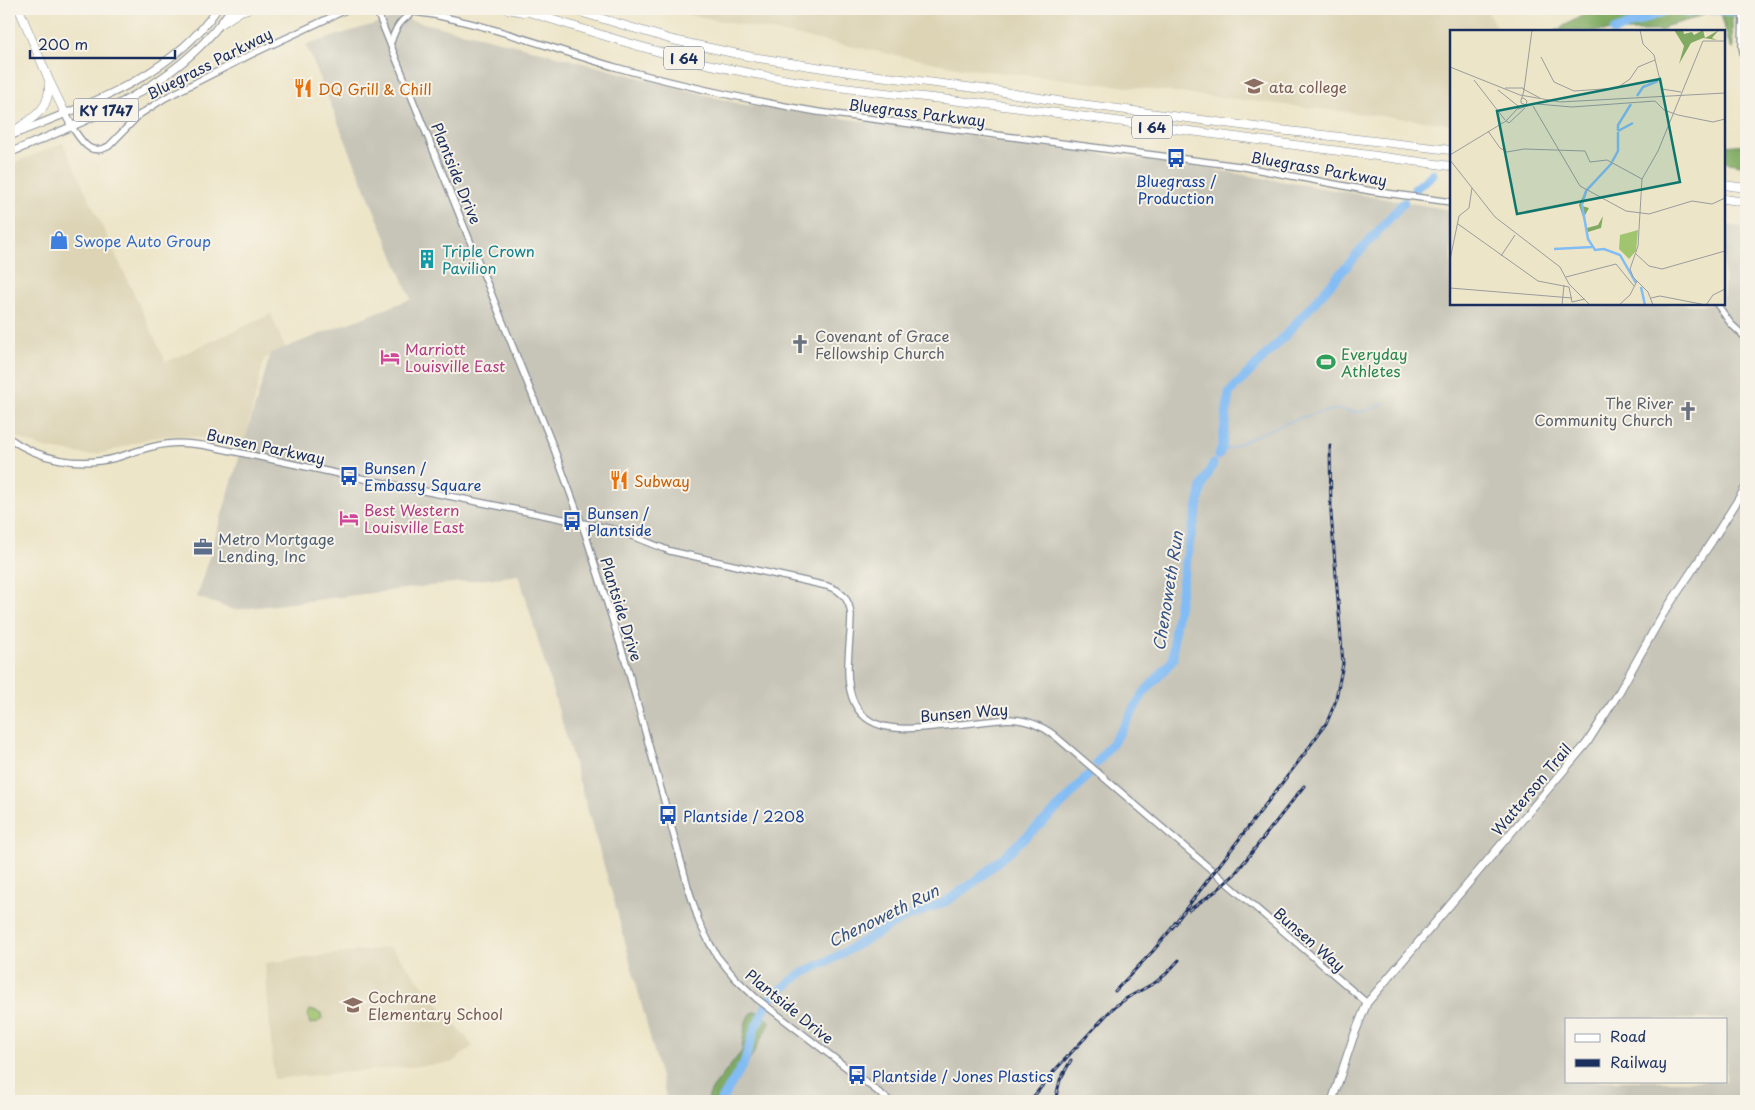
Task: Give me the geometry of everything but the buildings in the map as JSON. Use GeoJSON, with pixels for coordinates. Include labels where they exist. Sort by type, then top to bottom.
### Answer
{"type":"FeatureCollection","features":[{"type":"Feature","properties":{"kind":"highway"},"geometry":{"type":"LineString","coordinates":[[19,9],[65,113]]}},
{"type":"Feature","properties":{"kind":"highway"},"geometry":{"type":"LineString","coordinates":[[221,24],[241,11],[248,9]]}},
{"type":"Feature","properties":{"kind":"highway"},"geometry":{"type":"LineString","coordinates":[[508,9],[536,14]]}},
{"type":"Feature","properties":{"kind":"highway","name":"I 64"},"geometry":{"type":"LineString","coordinates":[[520,9],[669,54],[729,69],[813,84],[1025,109],[1450,166]]}},
{"type":"Feature","properties":{"kind":"highway","name":"I 64"},"geometry":{"type":"LineString","coordinates":[[570,9],[673,40],[752,57],[855,73],[1263,128],[1450,150]]}},
{"type":"Feature","properties":{"kind":"highway"},"geometry":{"type":"LineString","coordinates":[[583,9],[592,15]]}},
{"type":"Feature","properties":{"kind":"highway"},"geometry":{"type":"LineString","coordinates":[[9,136],[41,112],[49,91],[49,80]]}},
{"type":"Feature","properties":{"kind":"highway"},"geometry":{"type":"LineString","coordinates":[[1725,185],[1746,188]]}},
{"type":"Feature","properties":{"kind":"highway"},"geometry":{"type":"LineString","coordinates":[[1725,199],[1746,202]]}},
{"type":"Feature","properties":{"kind":"main road","name":"KY 1747"},"geometry":{"type":"LineString","coordinates":[[9,136],[132,82],[162,65],[189,41],[217,9]]}},
{"type":"Feature","properties":{"kind":"main road","name":"KY 1747"},"geometry":{"type":"LineString","coordinates":[[9,153],[72,127],[110,108],[167,75],[188,58],[221,24],[231,9]]}},
{"type":"Feature","properties":{"kind":"main road"},"geometry":{"type":"LineString","coordinates":[[65,113],[72,127]]}},
{"type":"Feature","properties":{"kind":"main road","name":"Watterson Trail"},"geometry":{"type":"LineString","coordinates":[[1332,1101],[1367,1003],[1587,743],[1618,694],[1655,627],[1746,487]]}},
{"type":"Feature","properties":{"kind":"street","name":"Bluegrass Parkway"},"geometry":{"type":"LineString","coordinates":[[72,127],[88,147],[98,151],[104,149],[139,115],[165,98],[256,52],[348,9]]}},
{"type":"Feature","properties":{"kind":"street","name":"Plantside Drive"},"geometry":{"type":"LineString","coordinates":[[376,9],[391,42],[553,446],[581,523],[627,666],[699,921],[709,942],[727,969],[756,998],[890,1101]]}},
{"type":"Feature","properties":{"kind":"street","name":"Bluegrass Parkway"},"geometry":{"type":"LineString","coordinates":[[388,9],[414,12],[473,24],[637,74],[758,102],[818,112],[1240,166],[1371,191],[1450,202]]}},
{"type":"Feature","properties":{"kind":"street"},"geometry":{"type":"LineString","coordinates":[[1743,9],[1742,47],[1746,67]]}},
{"type":"Feature","properties":{"kind":"street"},"geometry":{"type":"LineString","coordinates":[[391,42],[400,21],[414,12]]}},
{"type":"Feature","properties":{"kind":"street"},"geometry":{"type":"LineString","coordinates":[[1719,305],[1731,324],[1746,338]]}},
{"type":"Feature","properties":{"kind":"street","name":"Bunsen Parkway"},"geometry":{"type":"LineString","coordinates":[[9,438],[28,450],[46,457],[82,462],[114,458],[148,447],[166,444],[196,444],[581,523]]}},
{"type":"Feature","properties":{"kind":"street","name":"Bunsen Way"},"geometry":{"type":"LineString","coordinates":[[581,523],[617,530],[670,551],[810,582],[837,590],[845,597],[851,614],[850,692],[857,707],[869,720],[880,726],[902,730],[1010,720],[1028,721],[1042,726],[1367,1003]]}},
{"type":"Feature","properties":{"kind":"shaded area"},"geometry":{"type":"Polygon","coordinates":[[[659,9],[1486,9],[1498,30],[1450,30],[1450,124],[962,68],[659,9]]]}},
{"type":"Feature","properties":{"kind":"shaded area"},"geometry":{"type":"Polygon","coordinates":[[[397,17],[492,39],[740,104],[1216,170],[1450,210],[1450,305],[1725,305],[1725,225],[1746,227],[1746,1101],[667,1101],[613,897],[519,575],[234,610],[197,597],[271,353],[411,299],[306,45],[397,17]]]}},
{"type":"Feature","properties":{"kind":"shaded area","name":"Swope Auto Group"},"geometry":{"type":"Polygon","coordinates":[[[63,143],[166,362],[271,314],[285,348],[264,359],[244,445],[189,436],[169,436],[150,438],[108,452],[89,455],[48,449],[25,441],[9,431],[9,165],[63,143]]]}},
{"type":"Feature","properties":{"kind":"shaded area","name":"Cochrane Elementary School"},"geometry":{"type":"Polygon","coordinates":[[[391,947],[473,1046],[451,1063],[274,1079],[265,963],[391,947]]]}},
{"type":"Feature","properties":{"kind":"green space"},"geometry":{"type":"Polygon","coordinates":[[[1594,9],[1735,9],[1732,20],[1733,50],[1730,47],[1721,14],[1708,12],[1693,19],[1667,26],[1663,30],[1557,30],[1594,9]]]}},
{"type":"Feature","properties":{"kind":"green space"},"geometry":{"type":"Polygon","coordinates":[[[1746,144],[1746,166],[1725,162],[1725,146],[1746,144]]]}},
{"type":"Feature","properties":{"kind":"green space"},"geometry":{"type":"Polygon","coordinates":[[[310,1010],[321,1013],[322,1019],[310,1024],[308,1016],[310,1010]]]}},
{"type":"Feature","properties":{"kind":"green space"},"geometry":{"type":"Polygon","coordinates":[[[756,1011],[770,1021],[768,1027],[724,1101],[706,1101],[713,1088],[742,1051],[745,1025],[749,1015],[756,1011]]]}},
{"type":"Feature","properties":{"kind":"waterway","name":"Chenoweth Run"},"geometry":{"type":"LineString","coordinates":[[1617,30],[1670,9]]}},
{"type":"Feature","properties":{"kind":"waterway","name":"Chenoweth Run"},"geometry":{"type":"LineString","coordinates":[[1679,9],[1689,13],[1702,9],[1739,12]]}},
{"type":"Feature","properties":{"kind":"waterway","name":"Chenoweth Run"},"geometry":{"type":"LineString","coordinates":[[1415,189],[1433,174]]}},
{"type":"Feature","properties":{"kind":"waterway","name":"Chenoweth Run"},"geometry":{"type":"LineString","coordinates":[[1218,456],[1222,448],[1229,393],[1282,339],[1404,202]]}},
{"type":"Feature","properties":{"kind":"waterway"},"geometry":{"type":"LineString","coordinates":[[1220,453],[1303,417],[1335,410],[1362,411],[1384,403]]}},
{"type":"Feature","properties":{"kind":"waterway","name":"Chenoweth Run"},"geometry":{"type":"LineString","coordinates":[[1097,763],[1121,731],[1143,694],[1173,660],[1174,634],[1187,554],[1202,487],[1213,464]]}},
{"type":"Feature","properties":{"kind":"waterway","name":"Chenoweth Run"},"geometry":{"type":"LineString","coordinates":[[721,1101],[744,1063],[755,1028],[770,999],[799,975],[836,957],[900,920],[947,901],[976,881],[1045,820],[1089,774]]}},
{"type":"Feature","properties":{"kind":"railway"},"geometry":{"type":"LineString","coordinates":[[1172,927],[1305,753],[1327,722],[1335,703],[1343,664],[1331,513],[1330,446]]}},
{"type":"Feature","properties":{"kind":"railway"},"geometry":{"type":"LineString","coordinates":[[1189,910],[1216,891],[1234,875],[1304,786]]}},
{"type":"Feature","properties":{"kind":"railway"},"geometry":{"type":"LineString","coordinates":[[1115,991],[1153,951],[1177,922]]}},
{"type":"Feature","properties":{"kind":"railway"},"geometry":{"type":"LineString","coordinates":[[1030,1101],[1055,1070],[1113,1008],[1156,982],[1179,960]]}},
{"type":"Feature","properties":{"kind":"railway"},"geometry":{"type":"LineString","coordinates":[[1055,1101],[1060,1080],[1071,1060]]}},
{"type":"Feature","properties":{"kind":"place","name":"ata college"},"geometry":{"type":"Point","coordinates":[1254,86]}},
{"type":"Feature","properties":{"kind":"place","name":"DQ Grill & Chill"},"geometry":{"type":"Point","coordinates":[303,88]}},
{"type":"Feature","properties":{"kind":"place","name":"Bluegrass / Production"},"geometry":{"type":"Point","coordinates":[1176,158]}},
{"type":"Feature","properties":{"kind":"place","name":"Swope Auto Group"},"geometry":{"type":"Point","coordinates":[59,240]}},
{"type":"Feature","properties":{"kind":"place","name":"Triple Crown Pavilion"},"geometry":{"type":"Point","coordinates":[427,259]}},
{"type":"Feature","properties":{"kind":"place","name":"Covenant of Grace Fellowship Church"},"geometry":{"type":"Point","coordinates":[800,344]}},
{"type":"Feature","properties":{"kind":"place","name":"Marriott Louisville East"},"geometry":{"type":"Point","coordinates":[390,357]}},
{"type":"Feature","properties":{"kind":"place","name":"Everyday Athletes"},"geometry":{"type":"Point","coordinates":[1326,362]}},
{"type":"Feature","properties":{"kind":"place","name":"The River Community Church"},"geometry":{"type":"Point","coordinates":[1688,411]}},
{"type":"Feature","properties":{"kind":"place","name":"Bunsen / Embassy Square"},"geometry":{"type":"Point","coordinates":[349,476]}},
{"type":"Feature","properties":{"kind":"place","name":"Subway"},"geometry":{"type":"Point","coordinates":[619,480]}},
{"type":"Feature","properties":{"kind":"place","name":"Best Western Louisville East"},"geometry":{"type":"Point","coordinates":[349,518]}},
{"type":"Feature","properties":{"kind":"place","name":"Bunsen / Plantside"},"geometry":{"type":"Point","coordinates":[572,521]}},
{"type":"Feature","properties":{"kind":"place","name":"Metro Mortgage Lending, Inc"},"geometry":{"type":"Point","coordinates":[203,547]}},
{"type":"Feature","properties":{"kind":"place","name":"Plantside / 2208"},"geometry":{"type":"Point","coordinates":[668,815]}},
{"type":"Feature","properties":{"kind":"place","name":"Cochrane Elementary School"},"geometry":{"type":"Point","coordinates":[353,1005]}},
{"type":"Feature","properties":{"kind":"place","name":"Plantside / Jones Plastics"},"geometry":{"type":"Point","coordinates":[857,1075]}}]}
